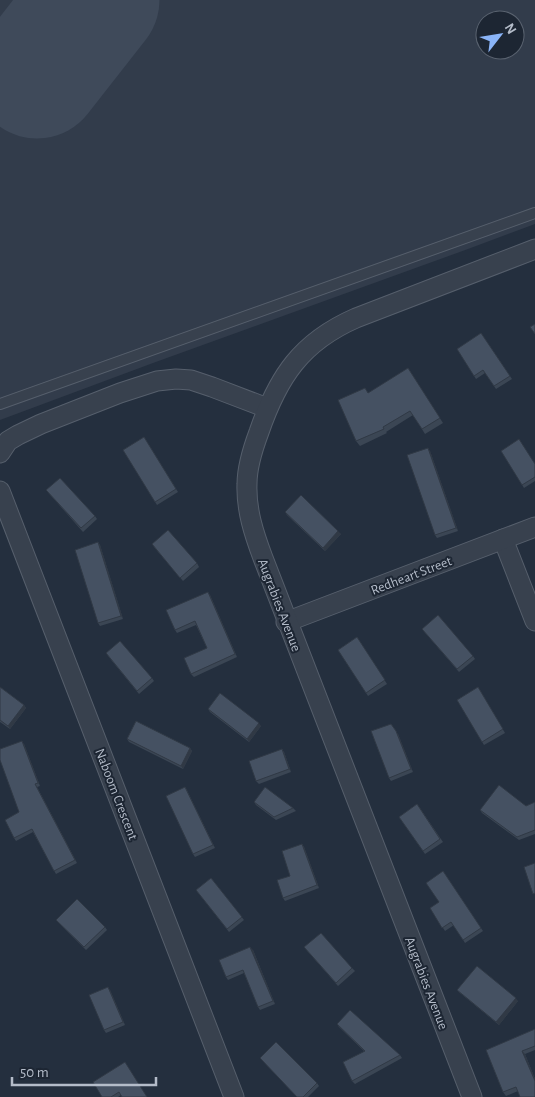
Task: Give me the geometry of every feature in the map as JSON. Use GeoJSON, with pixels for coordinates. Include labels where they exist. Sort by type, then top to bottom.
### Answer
{"type":"FeatureCollection","features":[{"type":"Feature","properties":{"kind":"street","name":"Augrabies Avenue"},"geometry":{"type":"LineString","coordinates":[[472,1097],[286,622],[254,532],[248,508],[247,483],[256,438],[267,408],[292,365],[319,338],[338,326],[356,318],[535,249]]}},
{"type":"Feature","properties":{"kind":"street"},"geometry":{"type":"LineString","coordinates":[[0,453],[8,441],[41,424],[120,392],[157,381],[190,380],[267,408]]}},
{"type":"Feature","properties":{"kind":"street","name":"Naboom Crescent"},"geometry":{"type":"LineString","coordinates":[[0,492],[234,1097]]}},
{"type":"Feature","properties":{"kind":"street","name":"Redheart Street"},"geometry":{"type":"LineString","coordinates":[[286,622],[535,527]]}},
{"type":"Feature","properties":{"kind":"street"},"geometry":{"type":"LineString","coordinates":[[503,539],[535,621]]}},
{"type":"Feature","properties":{"kind":"lane"},"geometry":{"type":"LineString","coordinates":[[0,404],[535,213]]}},
{"type":"Feature","properties":{"kind":"shaded area"},"geometry":{"type":"Polygon","coordinates":[[[0,0],[535,0],[535,224],[0,420],[0,0]]]}},
{"type":"Feature","properties":{"kind":"building"},"geometry":{"type":"Polygon","coordinates":[[[535,324],[535,334],[530,327],[535,324]]]}},
{"type":"Feature","properties":{"kind":"building"},"geometry":{"type":"Polygon","coordinates":[[[481,333],[510,376],[494,386],[483,370],[474,376],[457,349],[481,333]]]}},
{"type":"Feature","properties":{"kind":"building"},"geometry":{"type":"Polygon","coordinates":[[[408,368],[440,418],[422,429],[410,411],[383,427],[384,429],[356,441],[338,400],[365,388],[368,393],[408,368]]]}},
{"type":"Feature","properties":{"kind":"building"},"geometry":{"type":"Polygon","coordinates":[[[144,437],[176,489],[155,502],[123,450],[144,437]]]}},
{"type":"Feature","properties":{"kind":"building"},"geometry":{"type":"Polygon","coordinates":[[[519,439],[535,464],[535,477],[522,485],[501,451],[519,439]]]}},
{"type":"Feature","properties":{"kind":"building"},"geometry":{"type":"Polygon","coordinates":[[[428,448],[456,528],[435,535],[407,455],[428,448]]]}},
{"type":"Feature","properties":{"kind":"building"},"geometry":{"type":"Polygon","coordinates":[[[60,478],[95,516],[81,528],[46,490],[60,478]]]}},
{"type":"Feature","properties":{"kind":"building"},"geometry":{"type":"Polygon","coordinates":[[[301,495],[338,531],[323,548],[285,512],[301,495]]]}},
{"type":"Feature","properties":{"kind":"building"},"geometry":{"type":"Polygon","coordinates":[[[168,530],[197,563],[180,578],[152,544],[168,530]]]}},
{"type":"Feature","properties":{"kind":"building"},"geometry":{"type":"Polygon","coordinates":[[[98,542],[121,616],[98,623],[75,550],[98,542]]]}},
{"type":"Feature","properties":{"kind":"building"},"geometry":{"type":"Polygon","coordinates":[[[208,592],[235,654],[191,674],[184,658],[207,648],[195,621],[175,630],[166,610],[208,592]]]}},
{"type":"Feature","properties":{"kind":"building"},"geometry":{"type":"Polygon","coordinates":[[[438,615],[473,656],[457,669],[422,629],[438,615]]]}},
{"type":"Feature","properties":{"kind":"building"},"geometry":{"type":"Polygon","coordinates":[[[357,637],[385,680],[366,693],[338,650],[357,637]]]}},
{"type":"Feature","properties":{"kind":"building"},"geometry":{"type":"Polygon","coordinates":[[[120,641],[152,678],[137,691],[106,653],[120,641]]]}},
{"type":"Feature","properties":{"kind":"building"},"geometry":{"type":"Polygon","coordinates":[[[0,687],[24,705],[8,726],[0,720],[0,687]]]}},
{"type":"Feature","properties":{"kind":"building"},"geometry":{"type":"Polygon","coordinates":[[[478,687],[503,729],[482,742],[457,700],[478,687]]]}},
{"type":"Feature","properties":{"kind":"building"},"geometry":{"type":"Polygon","coordinates":[[[220,693],[259,723],[247,739],[208,709],[220,693]]]}},
{"type":"Feature","properties":{"kind":"building"},"geometry":{"type":"Polygon","coordinates":[[[136,721],[190,748],[181,766],[127,739],[136,721]]]}},
{"type":"Feature","properties":{"kind":"building"},"geometry":{"type":"Polygon","coordinates":[[[391,724],[396,731],[411,769],[389,778],[371,731],[391,724]]]}},
{"type":"Feature","properties":{"kind":"building"},"geometry":{"type":"Polygon","coordinates":[[[22,741],[38,783],[35,784],[75,860],[54,871],[32,829],[14,838],[5,820],[19,812],[0,760],[0,749],[22,741]]]}},
{"type":"Feature","properties":{"kind":"building"},"geometry":{"type":"Polygon","coordinates":[[[282,749],[289,769],[256,781],[249,761],[282,749]]]}},
{"type":"Feature","properties":{"kind":"building"},"geometry":{"type":"Polygon","coordinates":[[[499,785],[526,806],[535,802],[535,830],[517,837],[480,810],[499,785]]]}},
{"type":"Feature","properties":{"kind":"building"},"geometry":{"type":"Polygon","coordinates":[[[185,787],[213,845],[193,854],[166,796],[185,787]]]}},
{"type":"Feature","properties":{"kind":"building"},"geometry":{"type":"Polygon","coordinates":[[[265,787],[293,808],[274,817],[254,802],[265,787]]]}},
{"type":"Feature","properties":{"kind":"building"},"geometry":{"type":"Polygon","coordinates":[[[417,804],[440,839],[423,851],[399,817],[417,804]]]}},
{"type":"Feature","properties":{"kind":"building"},"geometry":{"type":"Polygon","coordinates":[[[302,844],[317,885],[283,898],[277,880],[290,876],[282,851],[302,844]]]}},
{"type":"Feature","properties":{"kind":"building"},"geometry":{"type":"Polygon","coordinates":[[[535,863],[535,893],[533,894],[524,867],[535,863]]]}},
{"type":"Feature","properties":{"kind":"building"},"geometry":{"type":"Polygon","coordinates":[[[443,871],[481,928],[463,940],[451,922],[442,928],[430,908],[439,902],[426,883],[443,871]]]}},
{"type":"Feature","properties":{"kind":"building"},"geometry":{"type":"Polygon","coordinates":[[[211,878],[242,917],[227,929],[196,890],[211,878]]]}},
{"type":"Feature","properties":{"kind":"building"},"geometry":{"type":"Polygon","coordinates":[[[77,899],[105,927],[84,947],[56,920],[77,899]]]}},
{"type":"Feature","properties":{"kind":"building"},"geometry":{"type":"Polygon","coordinates":[[[321,933],[352,968],[336,983],[304,947],[321,933]]]}},
{"type":"Feature","properties":{"kind":"building"},"geometry":{"type":"Polygon","coordinates":[[[250,947],[273,1001],[258,1007],[243,970],[226,977],[219,960],[250,947]]]}},
{"type":"Feature","properties":{"kind":"building"},"geometry":{"type":"Polygon","coordinates":[[[477,966],[516,998],[496,1022],[457,990],[477,966]]]}},
{"type":"Feature","properties":{"kind":"building"},"geometry":{"type":"Polygon","coordinates":[[[108,987],[123,1022],[104,1030],[89,995],[108,987]]]}},
{"type":"Feature","properties":{"kind":"building"},"geometry":{"type":"Polygon","coordinates":[[[350,1010],[400,1055],[352,1081],[343,1062],[365,1051],[337,1024],[350,1010]]]}},
{"type":"Feature","properties":{"kind":"building"},"geometry":{"type":"Polygon","coordinates":[[[535,1029],[535,1046],[522,1051],[535,1081],[535,1097],[520,1097],[516,1087],[503,1092],[486,1050],[535,1029]]]}},
{"type":"Feature","properties":{"kind":"building"},"geometry":{"type":"Polygon","coordinates":[[[276,1042],[317,1083],[303,1097],[297,1097],[260,1058],[276,1042]]]}},
{"type":"Feature","properties":{"kind":"building"},"geometry":{"type":"Polygon","coordinates":[[[125,1062],[147,1097],[122,1097],[119,1092],[111,1097],[102,1097],[93,1082],[125,1062]]]}},
{"type":"Feature","properties":{"kind":"runway"},"geometry":{"type":"LineString","coordinates":[[37,74],[95,0]]}}]}
